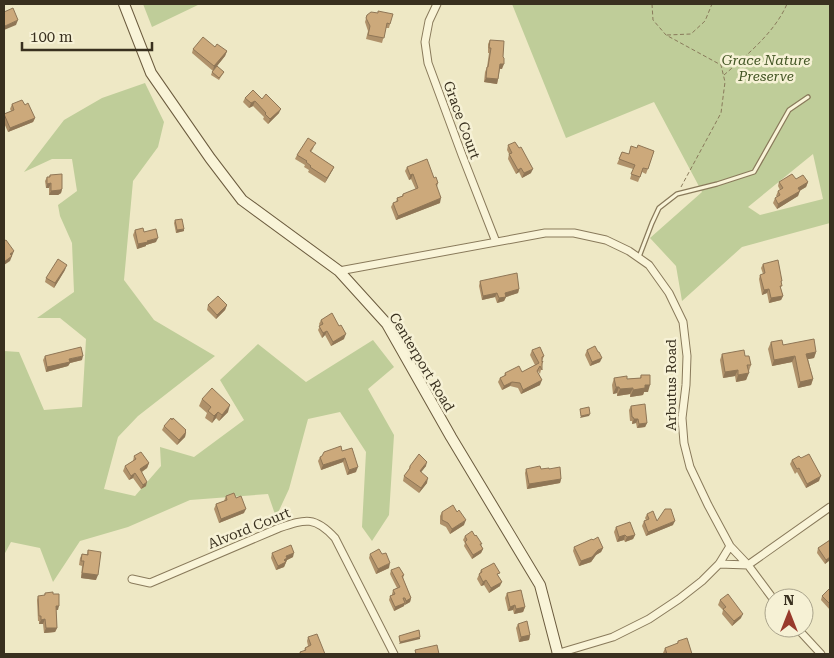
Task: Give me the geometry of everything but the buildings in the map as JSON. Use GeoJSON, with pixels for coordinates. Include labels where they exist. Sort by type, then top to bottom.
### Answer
{"type":"FeatureCollection","features":[{"type":"Feature","properties":{"kind":"main road","name":"Centerport Road"},"geometry":{"type":"LineString","coordinates":[[124,4],[150,72],[242,200],[339,271],[387,324],[451,437],[540,585],[557,654]]}},
{"type":"Feature","properties":{"kind":"street","name":"Grace Court"},"geometry":{"type":"LineString","coordinates":[[437,4],[429,21],[425,42],[428,63],[496,242]]}},
{"type":"Feature","properties":{"kind":"street","name":"Arbutus Road"},"geometry":{"type":"LineString","coordinates":[[339,271],[545,233],[574,233],[606,240],[629,250],[648,265],[668,293],[683,322],[687,356],[682,418],[684,443],[690,467],[708,506],[730,546],[748,565],[765,588]]}},
{"type":"Feature","properties":{"kind":"street"},"geometry":{"type":"LineString","coordinates":[[719,564],[748,565],[830,507]]}},
{"type":"Feature","properties":{"kind":"street","name":"Alvord Court"},"geometry":{"type":"LineString","coordinates":[[132,579],[150,583],[279,528],[299,521],[313,522],[325,527],[335,538],[394,654]]}},
{"type":"Feature","properties":{"kind":"street"},"geometry":{"type":"LineString","coordinates":[[557,654],[613,637],[648,619],[702,581],[719,564],[730,546]]}},
{"type":"Feature","properties":{"kind":"street"},"geometry":{"type":"LineString","coordinates":[[807,638],[821,654]]}},
{"type":"Feature","properties":{"kind":"lane"},"geometry":{"type":"LineString","coordinates":[[639,258],[659,208],[677,194],[754,172],[789,110],[808,97]]}},
{"type":"Feature","properties":{"kind":"path"},"geometry":{"type":"LineString","coordinates":[[652,4],[653,20],[666,35],[722,65],[725,82],[721,113],[677,194]]}},
{"type":"Feature","properties":{"kind":"path"},"geometry":{"type":"LineString","coordinates":[[666,35],[691,34],[705,21],[712,4]]}},
{"type":"Feature","properties":{"kind":"path"},"geometry":{"type":"LineString","coordinates":[[724,75],[751,52],[768,33],[787,4]]}},
{"type":"Feature","properties":{"kind":"green space"},"geometry":{"type":"Polygon","coordinates":[[[143,4],[200,4],[152,27],[143,4]]]}},
{"type":"Feature","properties":{"kind":"green space","name":"Grace Nature Preserve"},"geometry":{"type":"Polygon","coordinates":[[[512,4],[830,4],[830,223],[742,247],[682,301],[676,266],[650,238],[702,192],[654,102],[566,138],[512,4]],[[813,154],[748,207],[760,215],[823,199],[813,154]]]}},
{"type":"Feature","properties":{"kind":"green space"},"geometry":{"type":"Polygon","coordinates":[[[145,83],[164,122],[158,147],[133,181],[124,280],[154,320],[215,356],[138,416],[118,437],[104,489],[135,496],[161,466],[160,447],[194,457],[244,420],[220,380],[258,344],[306,382],[373,340],[394,367],[368,389],[394,435],[389,515],[372,541],[362,527],[366,452],[340,412],[308,419],[289,489],[276,517],[268,494],[190,500],[128,527],[80,541],[53,582],[40,548],[11,542],[4,555],[4,351],[19,352],[44,410],[82,407],[86,339],[60,318],[37,318],[74,292],[72,243],[60,216],[58,205],[77,191],[72,159],[52,159],[24,172],[64,120],[102,98],[145,83]]]}}]}
